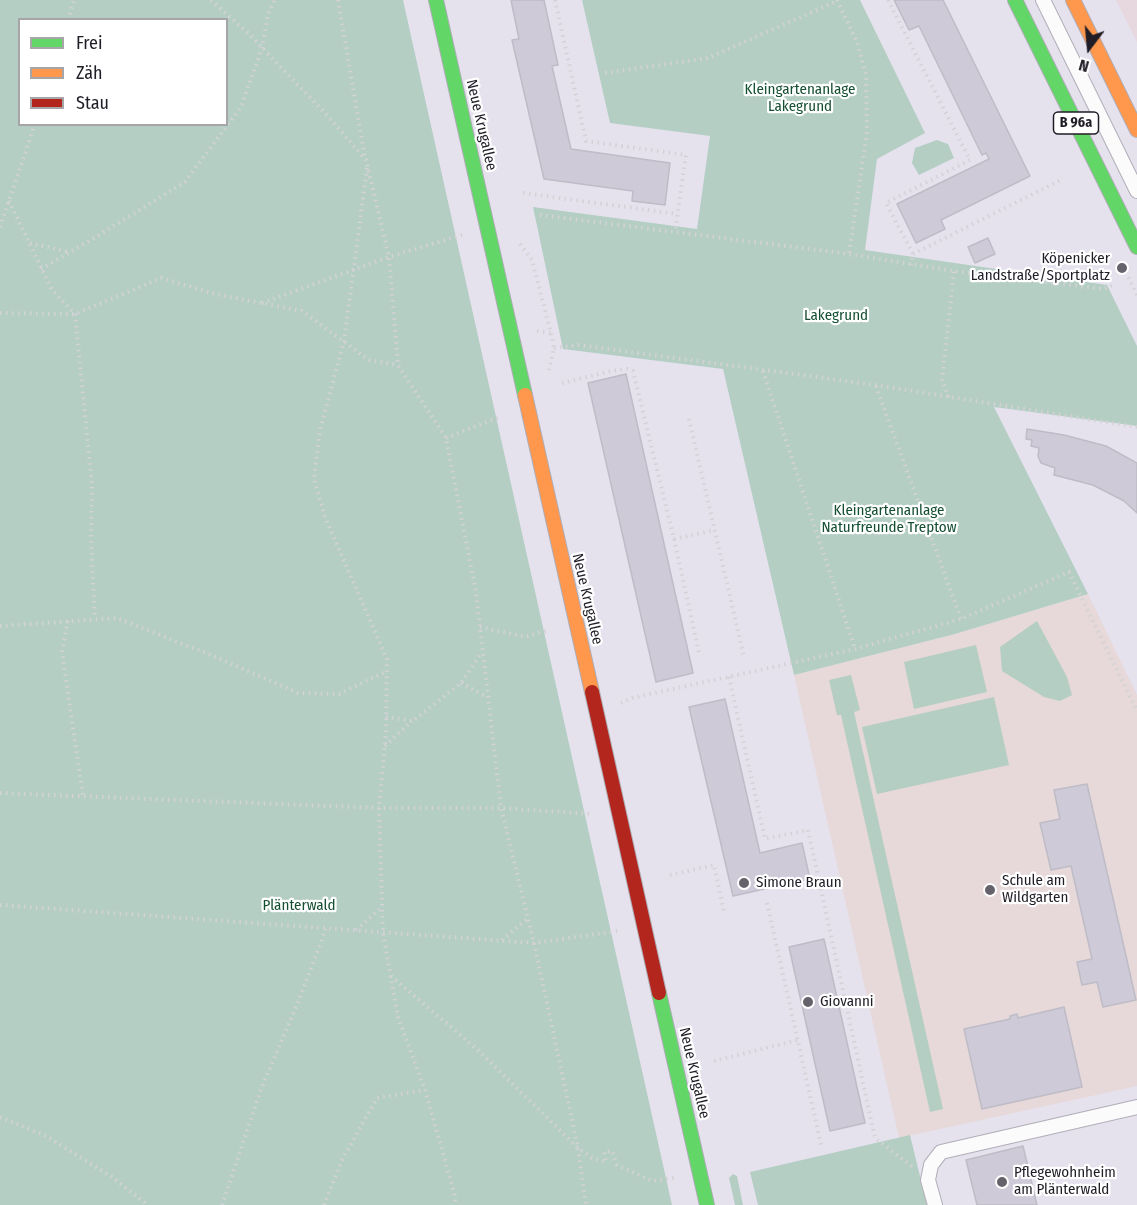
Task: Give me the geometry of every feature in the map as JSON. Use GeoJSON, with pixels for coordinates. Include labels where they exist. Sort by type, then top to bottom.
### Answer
{"type":"FeatureCollection","features":[{"type":"Feature","properties":{"kind":"street","name":"Neue Krugallee"},"geometry":{"type":"LineString","coordinates":[[436,0],[707,1205]]}},
{"type":"Feature","properties":{"kind":"street","name":"B 96a"},"geometry":{"type":"LineString","coordinates":[[1015,0],[1137,247]]}},
{"type":"Feature","properties":{"kind":"street"},"geometry":{"type":"LineString","coordinates":[[1073,0],[1137,130]]}},
{"type":"Feature","properties":{"kind":"lane"},"geometry":{"type":"LineString","coordinates":[[1042,0],[1137,191]]}},
{"type":"Feature","properties":{"kind":"lane"},"geometry":{"type":"LineString","coordinates":[[935,1205],[928,1180],[931,1165],[941,1152],[1137,1107]]}},
{"type":"Feature","properties":{"kind":"path"},"geometry":{"type":"LineString","coordinates":[[211,0],[262,48],[325,113],[366,160],[389,257],[398,365],[446,438],[476,592],[501,808],[534,943],[578,1148],[586,1205]]}},
{"type":"Feature","properties":{"kind":"path"},"geometry":{"type":"LineString","coordinates":[[228,124],[241,107],[262,48],[268,14],[275,0]]}},
{"type":"Feature","properties":{"kind":"path"},"geometry":{"type":"LineString","coordinates":[[338,0],[367,168],[344,340],[320,430],[314,479],[325,517],[387,659],[385,746],[379,808],[383,933],[398,1017],[425,1090],[455,1196],[455,1205]]}},
{"type":"Feature","properties":{"kind":"path"},"geometry":{"type":"LineString","coordinates":[[555,0],[586,141],[686,155],[675,231]]}},
{"type":"Feature","properties":{"kind":"path"},"geometry":{"type":"LineString","coordinates":[[888,0],[970,160],[886,203],[912,254],[911,265]]}},
{"type":"Feature","properties":{"kind":"path"},"geometry":{"type":"LineString","coordinates":[[69,18],[73,1]]}},
{"type":"Feature","properties":{"kind":"path"},"geometry":{"type":"LineString","coordinates":[[605,73],[708,58],[837,1],[857,42],[866,75],[867,132],[849,254]]}},
{"type":"Feature","properties":{"kind":"path"},"geometry":{"type":"LineString","coordinates":[[0,227],[34,126]]}},
{"type":"Feature","properties":{"kind":"path"},"geometry":{"type":"LineString","coordinates":[[42,269],[185,182],[227,126]]}},
{"type":"Feature","properties":{"kind":"path"},"geometry":{"type":"LineString","coordinates":[[912,254],[1061,180]]}},
{"type":"Feature","properties":{"kind":"path"},"geometry":{"type":"LineString","coordinates":[[523,193],[677,214]]}},
{"type":"Feature","properties":{"kind":"path"},"geometry":{"type":"LineString","coordinates":[[9,201],[52,290],[75,314],[92,485],[91,538],[95,620]]}},
{"type":"Feature","properties":{"kind":"path"},"geometry":{"type":"LineString","coordinates":[[540,215],[849,254],[954,271],[1104,289],[1113,285]]}},
{"type":"Feature","properties":{"kind":"path"},"geometry":{"type":"LineString","coordinates":[[261,304],[352,269],[463,234]]}},
{"type":"Feature","properties":{"kind":"path"},"geometry":{"type":"LineString","coordinates":[[29,243],[70,252]]}},
{"type":"Feature","properties":{"kind":"path"},"geometry":{"type":"LineString","coordinates":[[532,260],[554,348],[578,345],[876,386],[1137,427]]}},
{"type":"Feature","properties":{"kind":"path"},"geometry":{"type":"LineString","coordinates":[[950,397],[942,381],[954,271]]}},
{"type":"Feature","properties":{"kind":"path"},"geometry":{"type":"LineString","coordinates":[[0,312],[75,314],[161,278],[215,294],[302,311],[369,360],[398,365]]}},
{"type":"Feature","properties":{"kind":"path"},"geometry":{"type":"LineString","coordinates":[[534,331],[551,333]]}},
{"type":"Feature","properties":{"kind":"path"},"geometry":{"type":"LineString","coordinates":[[562,383],[611,371],[627,369],[633,371],[699,653]]}},
{"type":"Feature","properties":{"kind":"path"},"geometry":{"type":"LineString","coordinates":[[763,371],[855,649]]}},
{"type":"Feature","properties":{"kind":"path"},"geometry":{"type":"LineString","coordinates":[[876,386],[961,619]]}},
{"type":"Feature","properties":{"kind":"path"},"geometry":{"type":"LineString","coordinates":[[446,438],[503,416]]}},
{"type":"Feature","properties":{"kind":"path"},"geometry":{"type":"LineString","coordinates":[[689,419],[744,657]]}},
{"type":"Feature","properties":{"kind":"path"},"geometry":{"type":"LineString","coordinates":[[674,539],[715,530]]}},
{"type":"Feature","properties":{"kind":"path"},"geometry":{"type":"LineString","coordinates":[[619,704],[632,698],[855,649],[961,619],[1069,572],[1137,711]]}},
{"type":"Feature","properties":{"kind":"path"},"geometry":{"type":"LineString","coordinates":[[0,626],[117,618],[298,693],[339,694],[387,671]]}},
{"type":"Feature","properties":{"kind":"path"},"geometry":{"type":"LineString","coordinates":[[68,621],[62,652],[83,796]]}},
{"type":"Feature","properties":{"kind":"path"},"geometry":{"type":"LineString","coordinates":[[480,627],[525,637],[552,629]]}},
{"type":"Feature","properties":{"kind":"path"},"geometry":{"type":"LineString","coordinates":[[385,746],[461,683],[483,651]]}},
{"type":"Feature","properties":{"kind":"path"},"geometry":{"type":"LineString","coordinates":[[729,677],[765,839],[808,830],[875,1138],[928,1180]]}},
{"type":"Feature","properties":{"kind":"path"},"geometry":{"type":"LineString","coordinates":[[461,683],[488,698]]}},
{"type":"Feature","properties":{"kind":"path"},"geometry":{"type":"LineString","coordinates":[[386,717],[413,721]]}},
{"type":"Feature","properties":{"kind":"path"},"geometry":{"type":"LineString","coordinates":[[0,793],[379,808],[501,808],[595,814]]}},
{"type":"Feature","properties":{"kind":"path"},"geometry":{"type":"LineString","coordinates":[[670,875],[714,865],[724,912]]}},
{"type":"Feature","properties":{"kind":"path"},"geometry":{"type":"LineString","coordinates":[[767,903],[822,1149]]}},
{"type":"Feature","properties":{"kind":"path"},"geometry":{"type":"LineString","coordinates":[[0,905],[534,943],[644,928]]}},
{"type":"Feature","properties":{"kind":"path"},"geometry":{"type":"LineString","coordinates":[[356,931],[382,907]]}},
{"type":"Feature","properties":{"kind":"path"},"geometry":{"type":"LineString","coordinates":[[501,940],[528,918]]}},
{"type":"Feature","properties":{"kind":"path"},"geometry":{"type":"LineString","coordinates":[[222,1205],[261,1089],[299,1000],[326,928]]}},
{"type":"Feature","properties":{"kind":"path"},"geometry":{"type":"LineString","coordinates":[[390,975],[479,1051],[578,1148],[592,1158],[606,1162],[604,1152],[612,1151],[617,1165],[652,1181],[674,1178]]}},
{"type":"Feature","properties":{"kind":"path"},"geometry":{"type":"LineString","coordinates":[[714,1061],[798,1040]]}},
{"type":"Feature","properties":{"kind":"path"},"geometry":{"type":"LineString","coordinates":[[324,1205],[343,1158],[377,1098],[425,1090]]}},
{"type":"Feature","properties":{"kind":"path"},"geometry":{"type":"LineString","coordinates":[[0,1118],[46,1136],[112,1177],[148,1205]]}},
{"type":"Feature","properties":{"kind":"shaded area"},"geometry":{"type":"Polygon","coordinates":[[[1116,0],[1137,0],[1137,42],[1116,0]]]}},
{"type":"Feature","properties":{"kind":"shaded area","name":"Schule am Wildgarten"},"geometry":{"type":"Polygon","coordinates":[[[1088,594],[1137,695],[1137,1086],[899,1138],[794,675],[955,634],[1088,594]]]}},
{"type":"Feature","properties":{"kind":"green space","name":"Plänterwald"},"geometry":{"type":"Polygon","coordinates":[[[0,0],[403,0],[672,1205],[0,1205],[0,0]]]}},
{"type":"Feature","properties":{"kind":"green space"},"geometry":{"type":"Polygon","coordinates":[[[582,0],[860,0],[925,133],[877,159],[865,250],[1107,285],[1137,346],[1137,426],[994,407],[1088,594],[955,634],[794,675],[723,369],[563,349],[533,207],[697,229],[710,136],[610,123],[582,0]]]}},
{"type":"Feature","properties":{"kind":"green space"},"geometry":{"type":"Polygon","coordinates":[[[937,140],[948,144],[954,158],[919,175],[912,163],[915,148],[937,140]]]}},
{"type":"Feature","properties":{"kind":"green space"},"geometry":{"type":"Polygon","coordinates":[[[1037,621],[1067,677],[1072,695],[1060,701],[1044,697],[1002,671],[1000,647],[1037,621]]]}},
{"type":"Feature","properties":{"kind":"green space"},"geometry":{"type":"Polygon","coordinates":[[[976,645],[987,692],[914,709],[904,662],[976,645]]]}},
{"type":"Feature","properties":{"kind":"green space"},"geometry":{"type":"Polygon","coordinates":[[[851,675],[860,710],[854,712],[943,1109],[930,1112],[841,715],[837,715],[829,680],[851,675]]]}},
{"type":"Feature","properties":{"kind":"green space"},"geometry":{"type":"Polygon","coordinates":[[[994,697],[1009,765],[877,794],[862,727],[994,697]]]}},
{"type":"Feature","properties":{"kind":"green space"},"geometry":{"type":"Polygon","coordinates":[[[910,1135],[927,1205],[758,1205],[750,1172],[910,1135]]]}},
{"type":"Feature","properties":{"kind":"green space"},"geometry":{"type":"Polygon","coordinates":[[[733,1174],[737,1176],[743,1205],[735,1205],[729,1178],[733,1174]]]}},
{"type":"Feature","properties":{"kind":"building"},"geometry":{"type":"Polygon","coordinates":[[[511,0],[544,0],[558,65],[552,66],[571,149],[670,163],[665,205],[632,201],[633,191],[544,179],[512,40],[519,39],[511,0]]]}},
{"type":"Feature","properties":{"kind":"building"},"geometry":{"type":"Polygon","coordinates":[[[894,0],[943,0],[1030,176],[941,220],[945,229],[916,243],[897,204],[989,159],[986,153],[982,155],[919,26],[909,30],[894,0]]]}},
{"type":"Feature","properties":{"kind":"building"},"geometry":{"type":"Polygon","coordinates":[[[988,238],[995,254],[975,263],[968,247],[988,238]]]}},
{"type":"Feature","properties":{"kind":"building"},"geometry":{"type":"Polygon","coordinates":[[[626,374],[693,673],[656,682],[588,383],[626,374]]]}},
{"type":"Feature","properties":{"kind":"building"},"geometry":{"type":"Polygon","coordinates":[[[1027,429],[1064,435],[1106,446],[1137,463],[1137,513],[1124,501],[1093,485],[1054,475],[1055,468],[1041,463],[1038,456],[1039,448],[1031,446],[1032,440],[1026,439],[1027,429]]]}},
{"type":"Feature","properties":{"kind":"building"},"geometry":{"type":"Polygon","coordinates":[[[725,699],[760,853],[802,843],[810,879],[733,896],[689,707],[725,699]]]}},
{"type":"Feature","properties":{"kind":"building"},"geometry":{"type":"Polygon","coordinates":[[[1087,784],[1136,1000],[1103,1007],[1097,982],[1082,985],[1077,962],[1092,959],[1071,866],[1051,870],[1040,823],[1060,819],[1054,790],[1087,784]]]}},
{"type":"Feature","properties":{"kind":"building"},"geometry":{"type":"Polygon","coordinates":[[[824,939],[865,1123],[830,1131],[789,947],[824,939]]]}},
{"type":"Feature","properties":{"kind":"building"},"geometry":{"type":"Polygon","coordinates":[[[1064,1007],[1082,1087],[982,1109],[964,1029],[1010,1019],[1010,1016],[1017,1014],[1018,1018],[1064,1007]]]}},
{"type":"Feature","properties":{"kind":"building","name":"Pflegewohnheim am Plänterwald"},"geometry":{"type":"Polygon","coordinates":[[[1023,1146],[1037,1205],[977,1205],[966,1160],[1023,1146]]]}},
{"type":"Feature","properties":{"kind":"traffic: fast"},"geometry":{"type":"LineString","coordinates":[[436,0],[525,395]]}},
{"type":"Feature","properties":{"kind":"traffic: fast"},"geometry":{"type":"LineString","coordinates":[[1015,0],[1137,247]]}},
{"type":"Feature","properties":{"kind":"traffic: fast"},"geometry":{"type":"LineString","coordinates":[[659,993],[707,1205]]}},
{"type":"Feature","properties":{"kind":"traffic: slow"},"geometry":{"type":"LineString","coordinates":[[1073,0],[1137,130]]}},
{"type":"Feature","properties":{"kind":"traffic: slow"},"geometry":{"type":"LineString","coordinates":[[525,395],[592,692]]}},
{"type":"Feature","properties":{"kind":"traffic: jam"},"geometry":{"type":"LineString","coordinates":[[592,692],[659,993]]}},
{"type":"Feature","properties":{"kind":"place","name":"Köpenicker Landstraße/Sportplatz"},"geometry":{"type":"Point","coordinates":[1122,268]}},
{"type":"Feature","properties":{"kind":"place","name":"Simone Braun"},"geometry":{"type":"Point","coordinates":[744,883]}},
{"type":"Feature","properties":{"kind":"place","name":"Schule am Wildgarten"},"geometry":{"type":"Point","coordinates":[990,890]}},
{"type":"Feature","properties":{"kind":"place","name":"Giovanni"},"geometry":{"type":"Point","coordinates":[808,1002]}},
{"type":"Feature","properties":{"kind":"place","name":"Pflegewohnheim am Plänterwald"},"geometry":{"type":"Point","coordinates":[1002,1182]}},
{"type":"Feature","properties":{"kind":"park label","name":"Kleingartenanlage Lakegrund"},"geometry":{"type":"Point","coordinates":[800,98]}},
{"type":"Feature","properties":{"kind":"park label","name":"Lakegrund"},"geometry":{"type":"Point","coordinates":[836,316]}},
{"type":"Feature","properties":{"kind":"park label","name":"Kleingartenanlage Naturfreunde Treptow"},"geometry":{"type":"Point","coordinates":[889,520]}}]}
